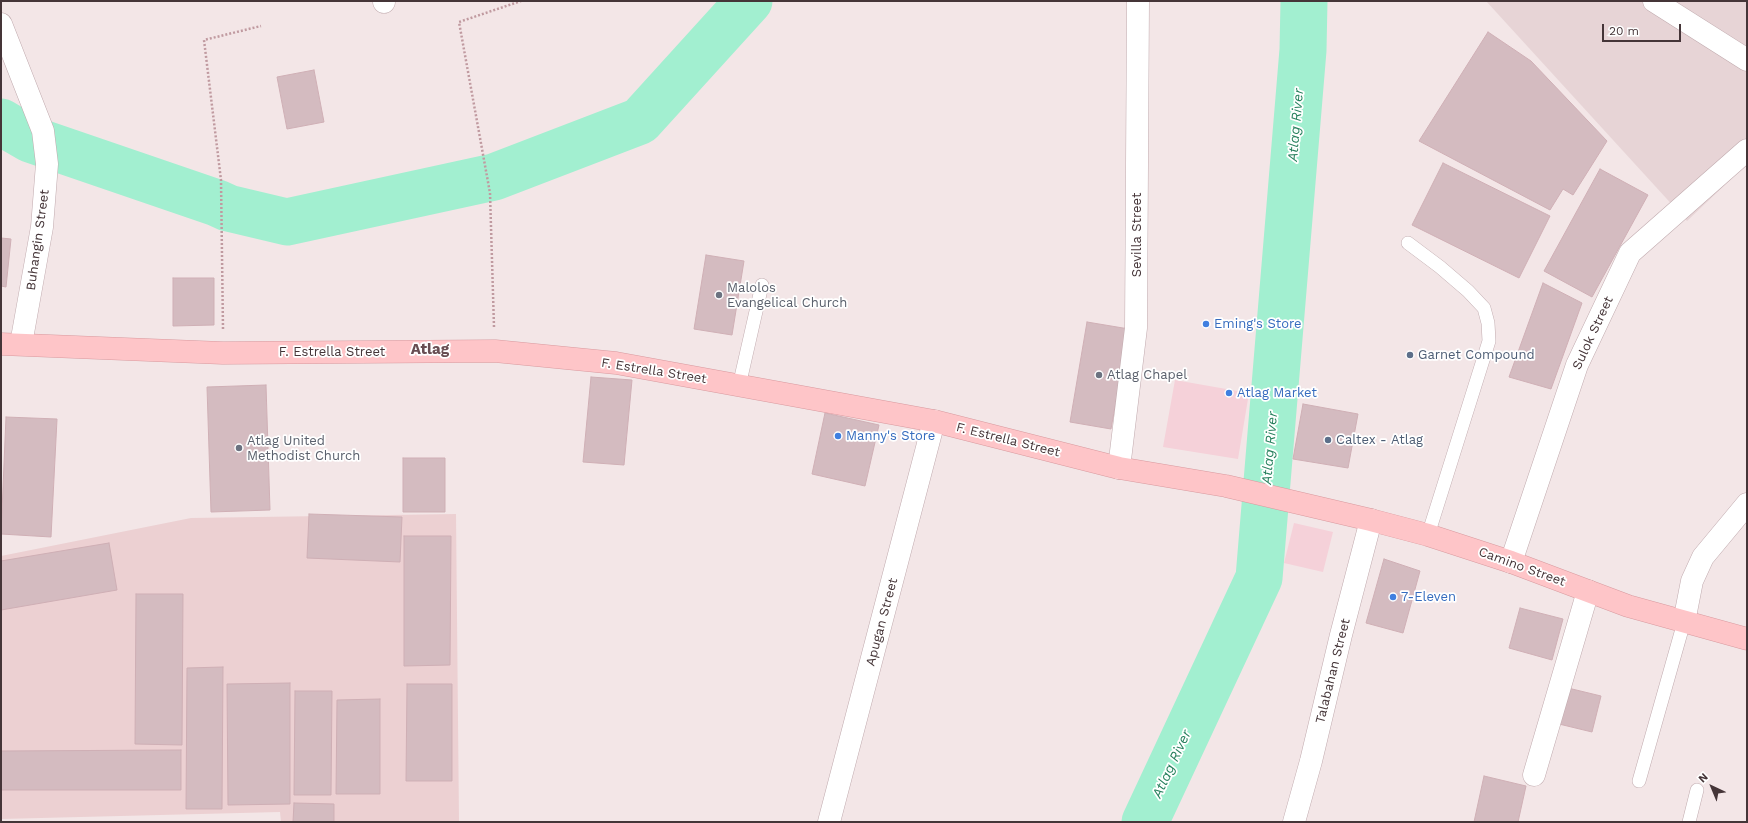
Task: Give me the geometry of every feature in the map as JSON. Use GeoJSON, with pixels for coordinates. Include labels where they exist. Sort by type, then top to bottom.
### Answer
{"type":"FeatureCollection","features":[{"type":"Feature","properties":{"kind":"main road","name":"F. Estrella Street"},"geometry":{"type":"LineString","coordinates":[[11,344],[223,353],[495,351],[616,364],[934,421],[1119,468],[1226,486],[1296,502]]}},
{"type":"Feature","properties":{"kind":"main road","name":"Camino Street"},"geometry":{"type":"LineString","coordinates":[[1296,502],[1428,535],[1511,562],[1628,606],[1747,639]]}},
{"type":"Feature","properties":{"kind":"street","name":"Sevilla Street"},"geometry":{"type":"LineString","coordinates":[[1119,468],[1136,328],[1138,1]]}},
{"type":"Feature","properties":{"kind":"street"},"geometry":{"type":"LineString","coordinates":[[1654,1],[1747,60]]}},
{"type":"Feature","properties":{"kind":"street","name":"Buhangin Street"},"geometry":{"type":"LineString","coordinates":[[1,24],[43,131],[47,164],[42,227],[11,344]]}},
{"type":"Feature","properties":{"kind":"street","name":"Sulok Street"},"geometry":{"type":"LineString","coordinates":[[1511,562],[1577,365],[1630,253],[1747,150]]}},
{"type":"Feature","properties":{"kind":"street","name":"Apugan Street"},"geometry":{"type":"LineString","coordinates":[[829,822],[934,421]]}},
{"type":"Feature","properties":{"kind":"street"},"geometry":{"type":"LineString","coordinates":[[1684,622],[1692,581],[1703,557],[1747,504]]}},
{"type":"Feature","properties":{"kind":"street","name":"Talabahan Street"},"geometry":{"type":"LineString","coordinates":[[1299,821],[1311,761],[1341,635],[1371,520]]}},
{"type":"Feature","properties":{"kind":"street"},"geometry":{"type":"LineString","coordinates":[[1534,775],[1588,591]]}},
{"type":"Feature","properties":{"kind":"lane"},"geometry":{"type":"LineString","coordinates":[[1408,243],[1440,267],[1468,291],[1484,308],[1488,323],[1489,340],[1428,535]]}},
{"type":"Feature","properties":{"kind":"lane"},"geometry":{"type":"LineString","coordinates":[[739,386],[762,285]]}},
{"type":"Feature","properties":{"kind":"lane"},"geometry":{"type":"LineString","coordinates":[[1639,781],[1684,622]]}},
{"type":"Feature","properties":{"kind":"lane"},"geometry":{"type":"LineString","coordinates":[[1689,822],[1697,790]]}},
{"type":"Feature","properties":{"kind":"path"},"geometry":{"type":"LineString","coordinates":[[495,351],[490,193],[460,22],[521,1]]}},
{"type":"Feature","properties":{"kind":"path"},"geometry":{"type":"LineString","coordinates":[[223,353],[220,222],[221,180],[204,40],[261,26]]}},
{"type":"Feature","properties":{"kind":"shaded area"},"geometry":{"type":"Polygon","coordinates":[[[1486,1],[1747,1],[1747,164],[1687,221],[1486,1]]]}},
{"type":"Feature","properties":{"kind":"shaded area"},"geometry":{"type":"Polygon","coordinates":[[[1175,380],[1249,393],[1238,459],[1163,447],[1175,380]]]}},
{"type":"Feature","properties":{"kind":"shaded area"},"geometry":{"type":"Polygon","coordinates":[[[456,514],[459,822],[281,822],[280,812],[1,819],[1,556],[191,518],[456,514]]]}},
{"type":"Feature","properties":{"kind":"shaded area"},"geometry":{"type":"Polygon","coordinates":[[[1294,523],[1333,532],[1323,572],[1284,563],[1294,523]]]}},
{"type":"Feature","properties":{"kind":"building"},"geometry":{"type":"Polygon","coordinates":[[[1488,32],[1531,61],[1607,141],[1573,195],[1563,189],[1550,210],[1419,141],[1488,32]]]}},
{"type":"Feature","properties":{"kind":"building"},"geometry":{"type":"Polygon","coordinates":[[[314,70],[324,122],[287,129],[277,77],[314,70]]]}},
{"type":"Feature","properties":{"kind":"building"},"geometry":{"type":"Polygon","coordinates":[[[1443,163],[1550,216],[1519,278],[1412,225],[1443,163]]]}},
{"type":"Feature","properties":{"kind":"building"},"geometry":{"type":"Polygon","coordinates":[[[1600,169],[1648,195],[1592,297],[1544,271],[1600,169]]]}},
{"type":"Feature","properties":{"kind":"building"},"geometry":{"type":"Polygon","coordinates":[[[1,238],[11,239],[6,287],[1,286],[1,238]]]}},
{"type":"Feature","properties":{"kind":"building","name":"Malolos Evangelical Church"},"geometry":{"type":"Polygon","coordinates":[[[706,255],[744,261],[732,335],[694,329],[706,255]]]}},
{"type":"Feature","properties":{"kind":"building"},"geometry":{"type":"Polygon","coordinates":[[[173,278],[214,278],[214,325],[173,326],[173,278]]]}},
{"type":"Feature","properties":{"kind":"building"},"geometry":{"type":"Polygon","coordinates":[[[1543,283],[1582,303],[1551,389],[1509,377],[1543,283]]]}},
{"type":"Feature","properties":{"kind":"building","name":"Atlag Chapel"},"geometry":{"type":"Polygon","coordinates":[[[1087,322],[1129,329],[1111,429],[1070,422],[1087,322]]]}},
{"type":"Feature","properties":{"kind":"building"},"geometry":{"type":"Polygon","coordinates":[[[591,377],[632,380],[624,465],[583,462],[591,377]]]}},
{"type":"Feature","properties":{"kind":"building","name":"Atlag United Methodist Church"},"geometry":{"type":"Polygon","coordinates":[[[266,385],[270,510],[211,512],[207,387],[266,385]]]}},
{"type":"Feature","properties":{"kind":"building"},"geometry":{"type":"Polygon","coordinates":[[[1303,404],[1358,414],[1348,468],[1293,459],[1303,404]]]}},
{"type":"Feature","properties":{"kind":"building"},"geometry":{"type":"Polygon","coordinates":[[[825,413],[879,425],[865,486],[812,474],[825,413]]]}},
{"type":"Feature","properties":{"kind":"building"},"geometry":{"type":"Polygon","coordinates":[[[6,417],[57,419],[51,537],[1,534],[6,417]]]}},
{"type":"Feature","properties":{"kind":"building"},"geometry":{"type":"Polygon","coordinates":[[[403,458],[445,458],[445,512],[403,512],[403,458]]]}},
{"type":"Feature","properties":{"kind":"building"},"geometry":{"type":"Polygon","coordinates":[[[309,514],[402,517],[400,562],[307,558],[309,514]]]}},
{"type":"Feature","properties":{"kind":"building"},"geometry":{"type":"Polygon","coordinates":[[[404,536],[451,536],[450,665],[404,666],[404,536]]]}},
{"type":"Feature","properties":{"kind":"building"},"geometry":{"type":"Polygon","coordinates":[[[109,543],[117,590],[1,610],[1,561],[109,543]]]}},
{"type":"Feature","properties":{"kind":"building","name":"7-Eleven"},"geometry":{"type":"Polygon","coordinates":[[[1384,559],[1420,571],[1403,633],[1366,623],[1384,559]]]}},
{"type":"Feature","properties":{"kind":"building"},"geometry":{"type":"Polygon","coordinates":[[[136,594],[183,594],[182,745],[135,744],[136,594]]]}},
{"type":"Feature","properties":{"kind":"building"},"geometry":{"type":"Polygon","coordinates":[[[1520,608],[1563,619],[1552,660],[1509,648],[1520,608]]]}},
{"type":"Feature","properties":{"kind":"building"},"geometry":{"type":"Polygon","coordinates":[[[223,667],[222,809],[186,809],[187,668],[223,667]]]}},
{"type":"Feature","properties":{"kind":"building"},"geometry":{"type":"Polygon","coordinates":[[[290,683],[290,804],[228,805],[227,684],[290,683]]]}},
{"type":"Feature","properties":{"kind":"building"},"geometry":{"type":"Polygon","coordinates":[[[407,684],[452,684],[452,781],[406,781],[407,684]]]}},
{"type":"Feature","properties":{"kind":"building"},"geometry":{"type":"Polygon","coordinates":[[[1568,688],[1601,696],[1592,732],[1559,724],[1568,688]]]}},
{"type":"Feature","properties":{"kind":"building"},"geometry":{"type":"Polygon","coordinates":[[[295,691],[332,691],[331,795],[294,795],[295,691]]]}},
{"type":"Feature","properties":{"kind":"building"},"geometry":{"type":"Polygon","coordinates":[[[380,699],[380,794],[336,794],[337,700],[380,699]]]}},
{"type":"Feature","properties":{"kind":"building"},"geometry":{"type":"Polygon","coordinates":[[[181,750],[181,790],[1,790],[1,751],[181,750]]]}},
{"type":"Feature","properties":{"kind":"building"},"geometry":{"type":"Polygon","coordinates":[[[1484,776],[1526,786],[1518,822],[1474,822],[1484,776]]]}},
{"type":"Feature","properties":{"kind":"building"},"geometry":{"type":"Polygon","coordinates":[[[294,803],[334,804],[334,822],[293,822],[294,803]]]}},
{"type":"Feature","properties":{"kind":"waterway"},"geometry":{"type":"LineString","coordinates":[[1,122],[30,139],[228,208],[287,222],[494,177],[640,121],[749,1]]}},
{"type":"Feature","properties":{"kind":"waterway","name":"Atlag River"},"geometry":{"type":"LineString","coordinates":[[1145,822],[1259,578],[1303,50],[1304,1]]}},
{"type":"Feature","properties":{"kind":"place","name":"Malolos Evangelical Church"},"geometry":{"type":"Point","coordinates":[719,295]}},
{"type":"Feature","properties":{"kind":"place","name":"Eming's Store"},"geometry":{"type":"Point","coordinates":[1206,324]}},
{"type":"Feature","properties":{"kind":"place","name":"Garnet Compound"},"geometry":{"type":"Point","coordinates":[1410,355]}},
{"type":"Feature","properties":{"kind":"place","name":"Atlag Chapel"},"geometry":{"type":"Point","coordinates":[1099,375]}},
{"type":"Feature","properties":{"kind":"place","name":"Atlag Market"},"geometry":{"type":"Point","coordinates":[1229,393]}},
{"type":"Feature","properties":{"kind":"place","name":"Manny's Store"},"geometry":{"type":"Point","coordinates":[838,436]}},
{"type":"Feature","properties":{"kind":"place","name":"Caltex - Atlag"},"geometry":{"type":"Point","coordinates":[1328,440]}},
{"type":"Feature","properties":{"kind":"place","name":"Atlag United Methodist Church"},"geometry":{"type":"Point","coordinates":[239,448]}},
{"type":"Feature","properties":{"kind":"place","name":"7-Eleven"},"geometry":{"type":"Point","coordinates":[1393,597]}},
{"type":"Feature","properties":{"kind":"district","name":"Atlag"},"geometry":{"type":"Point","coordinates":[430,350]}}]}
